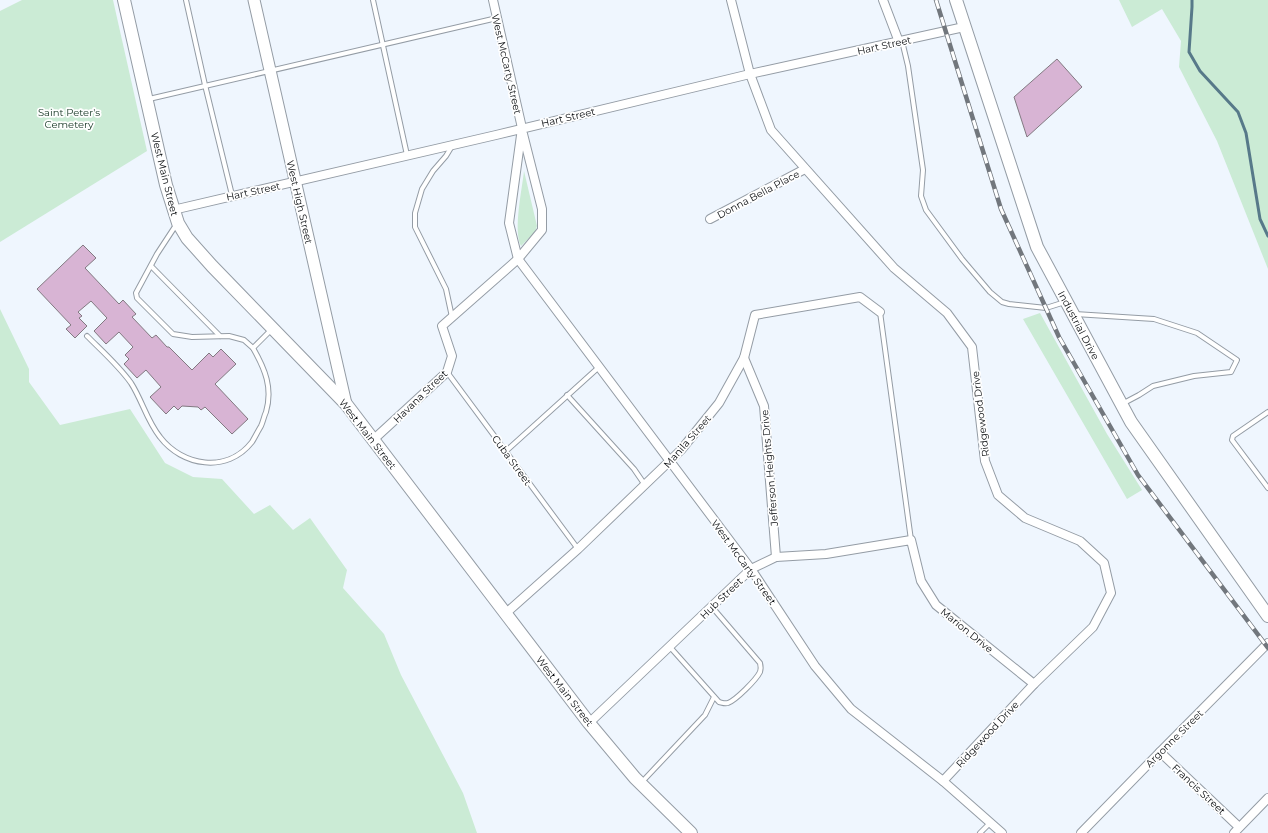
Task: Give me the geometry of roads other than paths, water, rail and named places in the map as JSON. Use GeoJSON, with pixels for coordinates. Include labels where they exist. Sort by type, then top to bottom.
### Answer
{"type":"FeatureCollection","features":[{"type":"Feature","properties":{"kind":"main road","name":"West Main Street"},"geometry":{"type":"LineString","coordinates":[[124,0],[173,210],[178,223],[198,252],[346,404],[589,723],[640,784],[691,833]]}},
{"type":"Feature","properties":{"kind":"main road","name":"Industrial Drive"},"geometry":{"type":"LineString","coordinates":[[956,0],[1037,247],[1131,422],[1268,616]]}},
{"type":"Feature","properties":{"kind":"street","name":"West High Street"},"geometry":{"type":"LineString","coordinates":[[254,0],[346,404]]}},
{"type":"Feature","properties":{"kind":"street","name":"West McCarty Street"},"geometry":{"type":"LineString","coordinates":[[493,0],[542,209],[542,230],[518,259]]}},
{"type":"Feature","properties":{"kind":"street","name":"Ridgewood Drive"},"geometry":{"type":"LineString","coordinates":[[730,0],[750,74],[771,130],[894,268],[948,313],[972,347],[985,461],[998,495],[1025,518],[1080,541],[1104,563],[1111,593],[1093,627],[1034,684],[943,781]]}},
{"type":"Feature","properties":{"kind":"street"},"geometry":{"type":"LineString","coordinates":[[883,0],[901,42]]}},
{"type":"Feature","properties":{"kind":"street","name":"Hart Street"},"geometry":{"type":"LineString","coordinates":[[173,210],[750,74],[964,27]]}},
{"type":"Feature","properties":{"kind":"street","name":"West McCarty Street"},"geometry":{"type":"LineString","coordinates":[[522,128],[509,223],[518,259],[751,569],[815,666],[852,709],[943,781],[1002,833]]}},
{"type":"Feature","properties":{"kind":"street","name":"Donna Bella Place"},"geometry":{"type":"LineString","coordinates":[[710,219],[805,169]]}},
{"type":"Feature","properties":{"kind":"street","name":"Havana Street"},"geometry":{"type":"LineString","coordinates":[[373,440],[447,372],[452,356],[442,326],[518,259]]}},
{"type":"Feature","properties":{"kind":"street","name":"Manila Street"},"geometry":{"type":"LineString","coordinates":[[505,614],[578,549],[670,462],[719,403],[744,358],[755,315],[860,297],[880,312]]}},
{"type":"Feature","properties":{"kind":"street","name":"Jefferson Heights Drive"},"geometry":{"type":"LineString","coordinates":[[744,358],[764,406],[776,558]]}},
{"type":"Feature","properties":{"kind":"street","name":"Marion Drive"},"geometry":{"type":"LineString","coordinates":[[911,540],[921,581],[936,605],[1034,684]]}},
{"type":"Feature","properties":{"kind":"street","name":"Hub Street"},"geometry":{"type":"LineString","coordinates":[[589,723],[751,569],[776,558],[826,554],[911,540]]}},
{"type":"Feature","properties":{"kind":"street","name":"Argonne Street"},"geometry":{"type":"LineString","coordinates":[[1081,833],[1268,643]]}},
{"type":"Feature","properties":{"kind":"street","name":"Francis Street"},"geometry":{"type":"LineString","coordinates":[[1160,752],[1236,830]]}},
{"type":"Feature","properties":{"kind":"street"},"geometry":{"type":"LineString","coordinates":[[1236,830],[1268,798]]}},
{"type":"Feature","properties":{"kind":"lane"},"geometry":{"type":"LineString","coordinates":[[186,0],[205,86],[232,195]]}},
{"type":"Feature","properties":{"kind":"lane"},"geometry":{"type":"LineString","coordinates":[[372,0],[407,156]]}},
{"type":"Feature","properties":{"kind":"lane"},"geometry":{"type":"LineString","coordinates":[[147,99],[497,18]]}},
{"type":"Feature","properties":{"kind":"lane"},"geometry":{"type":"LineString","coordinates":[[901,42],[908,66],[923,170],[921,196],[926,210],[962,259],[990,292],[1002,302],[1046,308],[1066,302]]}},
{"type":"Feature","properties":{"kind":"lane"},"geometry":{"type":"LineString","coordinates":[[452,317],[446,289],[415,227],[415,213],[422,189],[433,171],[453,145]]}},
{"type":"Feature","properties":{"kind":"lane"},"geometry":{"type":"LineString","coordinates":[[87,336],[131,384],[148,418],[160,437],[173,450],[183,457],[208,463],[220,461],[233,457],[251,442],[262,424],[269,402],[267,376],[253,348],[244,340],[229,336],[192,338],[176,335],[169,331],[136,296],[151,266],[178,223]]}},
{"type":"Feature","properties":{"kind":"lane"},"geometry":{"type":"LineString","coordinates":[[151,266],[220,336]]}},
{"type":"Feature","properties":{"kind":"lane"},"geometry":{"type":"LineString","coordinates":[[880,312],[911,540]]}},
{"type":"Feature","properties":{"kind":"lane"},"geometry":{"type":"LineString","coordinates":[[1073,314],[1154,320],[1197,333],[1237,360],[1231,372],[1194,376],[1153,386],[1140,395],[1122,404]]}},
{"type":"Feature","properties":{"kind":"lane"},"geometry":{"type":"LineString","coordinates":[[253,348],[272,328]]}},
{"type":"Feature","properties":{"kind":"lane"},"geometry":{"type":"LineString","coordinates":[[506,451],[598,367]]}},
{"type":"Feature","properties":{"kind":"lane","name":"Cuba Street"},"geometry":{"type":"LineString","coordinates":[[447,372],[578,549]]}},
{"type":"Feature","properties":{"kind":"lane"},"geometry":{"type":"LineString","coordinates":[[568,395],[634,469],[645,485]]}},
{"type":"Feature","properties":{"kind":"lane"},"geometry":{"type":"LineString","coordinates":[[1268,412],[1232,436],[1232,440],[1268,488]]}},
{"type":"Feature","properties":{"kind":"lane"},"geometry":{"type":"LineString","coordinates":[[670,647],[719,702],[725,704],[730,703],[738,697],[758,676],[761,668],[760,663],[712,606]]}},
{"type":"Feature","properties":{"kind":"lane"},"geometry":{"type":"LineString","coordinates":[[640,784],[705,715],[714,696]]}},
{"type":"Feature","properties":{"kind":"lane"},"geometry":{"type":"LineString","coordinates":[[980,833],[990,822]]}},
{"type":"Feature","properties":{"kind":"waterway"},"geometry":{"type":"LineString","coordinates":[[1192,0],[1189,52],[1200,71],[1238,112],[1246,133],[1260,219],[1268,236]]}},
{"type":"Feature","properties":{"kind":"railway"},"geometry":{"type":"LineString","coordinates":[[936,0],[1001,209],[1059,337],[1138,475],[1268,648]]}},
{"type":"Feature","properties":{"kind":"park label","name":"Saint Peter's Cemetery"},"geometry":{"type":"Point","coordinates":[69,118]}}]}
